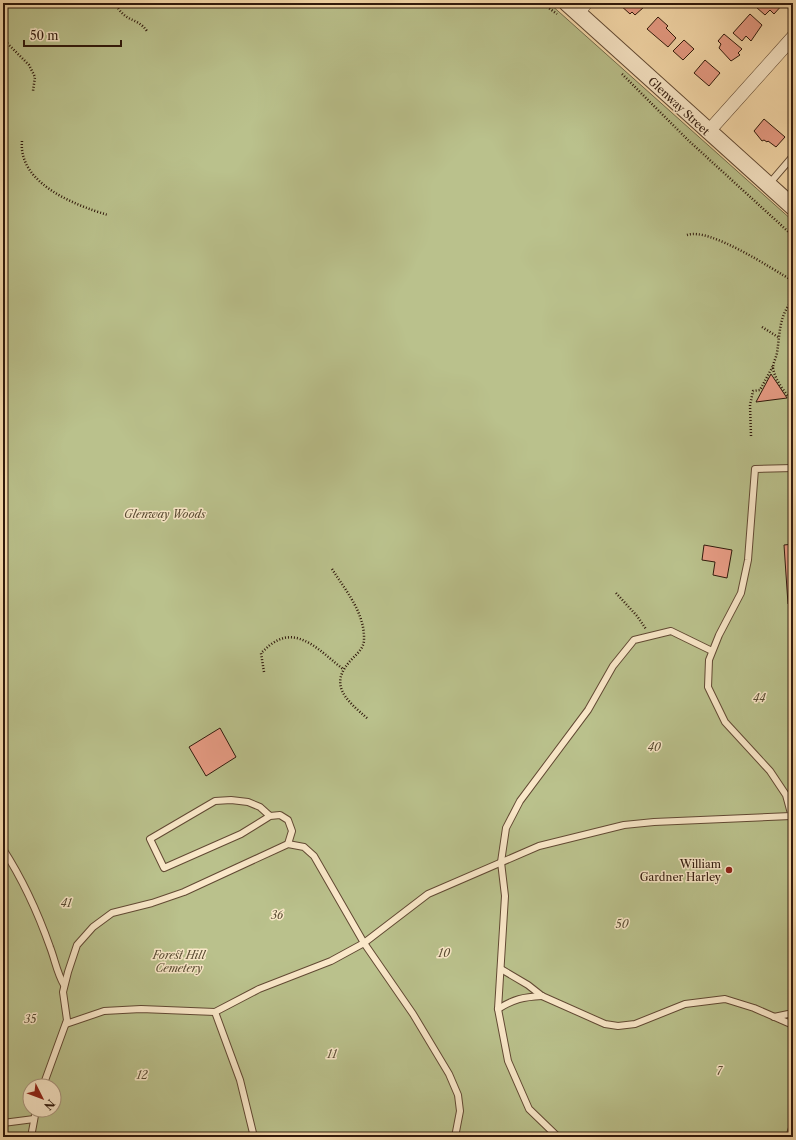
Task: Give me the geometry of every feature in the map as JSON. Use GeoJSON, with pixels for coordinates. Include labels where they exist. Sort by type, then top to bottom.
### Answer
{"type":"FeatureCollection","features":[{"type":"Feature","properties":{"kind":"street","name":"Glenway Street"},"geometry":{"type":"LineString","coordinates":[[572,8],[793,207]]}},
{"type":"Feature","properties":{"kind":"street"},"geometry":{"type":"LineString","coordinates":[[708,132],[793,37]]}},
{"type":"Feature","properties":{"kind":"lane"},"geometry":{"type":"LineString","coordinates":[[768,185],[793,156]]}},
{"type":"Feature","properties":{"kind":"lane"},"geometry":{"type":"LineString","coordinates":[[66,1024],[104,1011],[141,1009],[215,1012],[259,989],[331,961],[364,943],[428,894],[540,846],[624,825],[654,822],[792,818],[786,795],[770,771],[725,722],[708,687],[709,660],[712,650],[741,593],[748,560],[755,469],[793,468]]}},
{"type":"Feature","properties":{"kind":"lane"},"geometry":{"type":"LineString","coordinates":[[558,1137],[529,1109],[508,1061],[498,1009],[505,896],[501,862],[506,828],[520,801],[588,710],[613,666],[634,640],[671,631],[712,650]]}},
{"type":"Feature","properties":{"kind":"lane"},"geometry":{"type":"LineString","coordinates":[[270,816],[260,806],[248,802],[231,800],[215,801],[150,839],[164,868],[241,834],[270,816],[280,815],[288,820],[292,831],[288,844]]}},
{"type":"Feature","properties":{"kind":"lane"},"geometry":{"type":"LineString","coordinates":[[46,1078],[66,1024],[64,985],[77,945],[93,927],[112,913],[152,903],[184,892],[288,844],[304,847],[314,856],[364,943],[413,1014],[449,1074],[458,1095],[460,1111],[456,1137]]}},
{"type":"Feature","properties":{"kind":"lane"},"geometry":{"type":"LineString","coordinates":[[3,849],[30,897],[50,948],[56,970],[64,985]]}},
{"type":"Feature","properties":{"kind":"lane"},"geometry":{"type":"LineString","coordinates":[[501,969],[528,985],[542,996],[605,1024],[618,1026],[635,1024],[685,1004],[725,999],[754,1008],[793,1025]]}},
{"type":"Feature","properties":{"kind":"lane"},"geometry":{"type":"LineString","coordinates":[[498,1009],[512,1000],[525,997],[542,996]]}},
{"type":"Feature","properties":{"kind":"lane"},"geometry":{"type":"LineString","coordinates":[[215,1012],[240,1080],[254,1137]]}},
{"type":"Feature","properties":{"kind":"lane"},"geometry":{"type":"LineString","coordinates":[[774,1017],[793,1013]]}},
{"type":"Feature","properties":{"kind":"lane"},"geometry":{"type":"LineString","coordinates":[[3,1123],[34,1119],[31,1137]]}},
{"type":"Feature","properties":{"kind":"lane"},"geometry":{"type":"LineString","coordinates":[[789,1137],[793,1125]]}},
{"type":"Feature","properties":{"kind":"lane"},"geometry":{"type":"LineString","coordinates":[[3,1134],[6,1137]]}},
{"type":"Feature","properties":{"kind":"path"},"geometry":{"type":"LineString","coordinates":[[115,3],[120,13],[128,19],[142,24],[147,31]]}},
{"type":"Feature","properties":{"kind":"path"},"geometry":{"type":"LineString","coordinates":[[542,3],[572,8]]}},
{"type":"Feature","properties":{"kind":"path"},"geometry":{"type":"LineString","coordinates":[[3,39],[29,65],[35,77],[33,91]]}},
{"type":"Feature","properties":{"kind":"path"},"geometry":{"type":"LineString","coordinates":[[621,73],[688,140],[793,236]]}},
{"type":"Feature","properties":{"kind":"path"},"geometry":{"type":"LineString","coordinates":[[22,140],[21,152],[24,163],[31,173],[44,184],[75,202],[108,215]]}},
{"type":"Feature","properties":{"kind":"path"},"geometry":{"type":"LineString","coordinates":[[687,235],[693,233],[701,234],[727,244],[793,281]]}},
{"type":"Feature","properties":{"kind":"path"},"geometry":{"type":"LineString","coordinates":[[751,436],[750,405],[753,391],[760,390],[773,366],[777,354],[778,337],[785,309],[793,300]]}},
{"type":"Feature","properties":{"kind":"path"},"geometry":{"type":"LineString","coordinates":[[762,327],[778,337]]}},
{"type":"Feature","properties":{"kind":"path"},"geometry":{"type":"LineString","coordinates":[[773,366],[776,376],[793,404]]}},
{"type":"Feature","properties":{"kind":"path"},"geometry":{"type":"LineString","coordinates":[[332,569],[359,610],[364,637],[362,646],[343,669],[340,675],[340,685],[357,710],[368,719]]}},
{"type":"Feature","properties":{"kind":"path"},"geometry":{"type":"LineString","coordinates":[[616,593],[638,616],[650,636]]}},
{"type":"Feature","properties":{"kind":"path"},"geometry":{"type":"LineString","coordinates":[[264,672],[261,653],[273,643],[290,636],[299,637],[309,642],[343,669]]}},
{"type":"Feature","properties":{"kind":"green space"},"geometry":{"type":"Polygon","coordinates":[[[3,3],[549,3],[793,221],[793,1137],[3,1137],[3,3]]]}},
{"type":"Feature","properties":{"kind":"building"},"geometry":{"type":"Polygon","coordinates":[[[640,3],[644,7],[635,15],[632,12],[630,14],[619,4],[640,3]]]}},
{"type":"Feature","properties":{"kind":"building"},"geometry":{"type":"Polygon","coordinates":[[[759,3],[783,4],[774,14],[770,10],[765,15],[756,7],[759,3]]]}},
{"type":"Feature","properties":{"kind":"building"},"geometry":{"type":"Polygon","coordinates":[[[750,14],[762,25],[751,41],[746,36],[742,41],[733,33],[750,14]]]}},
{"type":"Feature","properties":{"kind":"building"},"geometry":{"type":"Polygon","coordinates":[[[658,17],[668,26],[666,28],[676,38],[668,47],[647,29],[658,17]]]}},
{"type":"Feature","properties":{"kind":"building"},"geometry":{"type":"Polygon","coordinates":[[[724,34],[742,49],[738,53],[740,55],[731,61],[719,48],[721,44],[718,41],[724,34]]]}},
{"type":"Feature","properties":{"kind":"building"},"geometry":{"type":"Polygon","coordinates":[[[684,40],[694,49],[683,60],[673,51],[684,40]]]}},
{"type":"Feature","properties":{"kind":"building"},"geometry":{"type":"Polygon","coordinates":[[[705,60],[720,73],[709,86],[694,73],[705,60]]]}},
{"type":"Feature","properties":{"kind":"building"},"geometry":{"type":"Polygon","coordinates":[[[764,119],[785,137],[776,147],[768,141],[762,141],[754,131],[764,119]]]}},
{"type":"Feature","properties":{"kind":"building"},"geometry":{"type":"Polygon","coordinates":[[[771,374],[787,398],[756,402],[771,374]]]}},
{"type":"Feature","properties":{"kind":"building"},"geometry":{"type":"Polygon","coordinates":[[[793,544],[793,603],[788,604],[784,545],[793,544]]]}},
{"type":"Feature","properties":{"kind":"building"},"geometry":{"type":"Polygon","coordinates":[[[704,545],[732,550],[727,578],[713,575],[715,562],[702,560],[704,545]]]}},
{"type":"Feature","properties":{"kind":"building"},"geometry":{"type":"Polygon","coordinates":[[[220,728],[236,757],[206,776],[189,747],[220,728]]]}},
{"type":"Feature","properties":{"kind":"place","name":"William Gardner Harley"},"geometry":{"type":"Point","coordinates":[729,870]}},
{"type":"Feature","properties":{"kind":"park label","name":"Glenway Woods"},"geometry":{"type":"Point","coordinates":[165,514]}},
{"type":"Feature","properties":{"kind":"park label","name":"44"},"geometry":{"type":"Point","coordinates":[759,698]}},
{"type":"Feature","properties":{"kind":"park label","name":"40"},"geometry":{"type":"Point","coordinates":[654,747]}},
{"type":"Feature","properties":{"kind":"park label","name":"41"},"geometry":{"type":"Point","coordinates":[66,903]}},
{"type":"Feature","properties":{"kind":"park label","name":"36"},"geometry":{"type":"Point","coordinates":[277,915]}},
{"type":"Feature","properties":{"kind":"park label","name":"50"},"geometry":{"type":"Point","coordinates":[622,924]}},
{"type":"Feature","properties":{"kind":"park label","name":"10"},"geometry":{"type":"Point","coordinates":[444,953]}},
{"type":"Feature","properties":{"kind":"park label","name":"Forest Hill Cemetery"},"geometry":{"type":"Point","coordinates":[179,961]}},
{"type":"Feature","properties":{"kind":"park label","name":"35"},"geometry":{"type":"Point","coordinates":[30,1019]}},
{"type":"Feature","properties":{"kind":"park label","name":"11"},"geometry":{"type":"Point","coordinates":[332,1054]}},
{"type":"Feature","properties":{"kind":"park label","name":"7"},"geometry":{"type":"Point","coordinates":[719,1071]}},
{"type":"Feature","properties":{"kind":"park label","name":"12"},"geometry":{"type":"Point","coordinates":[142,1075]}}]}
